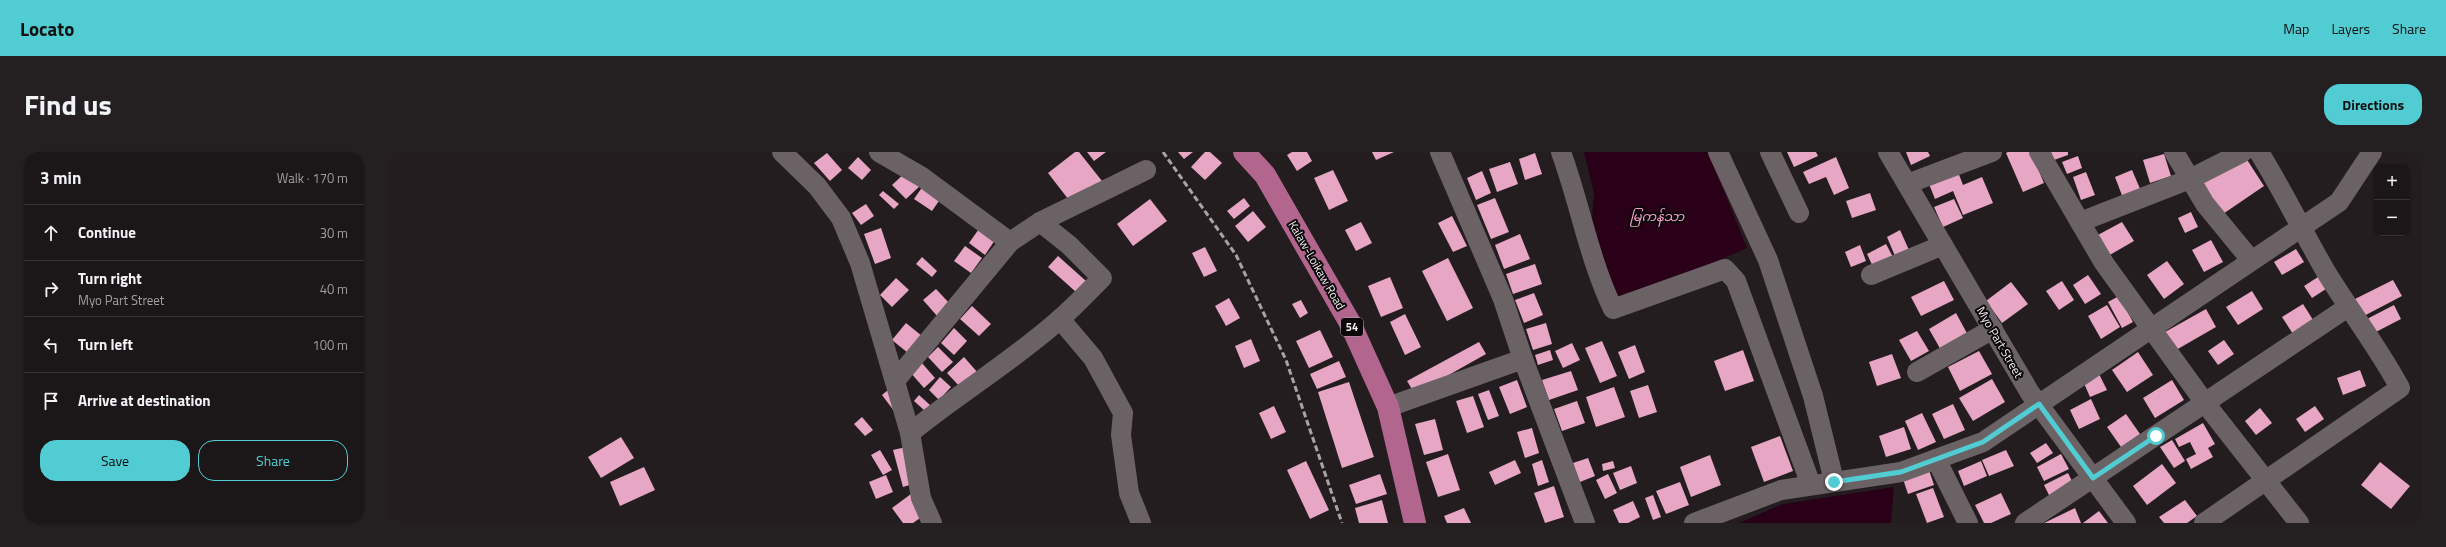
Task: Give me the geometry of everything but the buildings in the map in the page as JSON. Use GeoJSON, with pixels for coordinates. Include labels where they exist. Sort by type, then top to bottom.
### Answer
{"type":"FeatureCollection","features":[{"type":"Feature","properties":{"kind":"main road","name":"Kalaw-Loikaw Road"},"geometry":{"type":"LineString","coordinates":[[1244,152],[1265,175],[1350,323],[1388,407],[1416,523]]}},
{"type":"Feature","properties":{"kind":"street"},"geometry":{"type":"LineString","coordinates":[[782,152],[817,186],[841,218],[860,263],[910,433],[921,498],[932,523]]}},
{"type":"Feature","properties":{"kind":"street"},"geometry":{"type":"LineString","coordinates":[[879,152],[922,177],[1010,242]]}},
{"type":"Feature","properties":{"kind":"street"},"geometry":{"type":"LineString","coordinates":[[1440,152],[1503,299],[1523,359],[1585,523]]}},
{"type":"Feature","properties":{"kind":"street"},"geometry":{"type":"LineString","coordinates":[[1561,152],[1575,191],[1593,258],[1613,309],[1725,269],[1736,281],[1811,485]]}},
{"type":"Feature","properties":{"kind":"street"},"geometry":{"type":"LineString","coordinates":[[1718,152],[1768,260],[1813,396],[1834,482]]}},
{"type":"Feature","properties":{"kind":"street"},"geometry":{"type":"LineString","coordinates":[[1770,152],[1799,213]]}},
{"type":"Feature","properties":{"kind":"street","name":"Myo Part Street"},"geometry":{"type":"LineString","coordinates":[[1888,152],[2039,404],[2126,523]]}},
{"type":"Feature","properties":{"kind":"street"},"geometry":{"type":"LineString","coordinates":[[1907,184],[1992,152]]}},
{"type":"Feature","properties":{"kind":"street"},"geometry":{"type":"LineString","coordinates":[[2039,152],[2104,263],[2150,328],[2206,403],[2267,480],[2298,523]]}},
{"type":"Feature","properties":{"kind":"street"},"geometry":{"type":"LineString","coordinates":[[2174,152],[2205,204],[2251,260]]}},
{"type":"Feature","properties":{"kind":"street"},"geometry":{"type":"LineString","coordinates":[[2080,222],[2190,179],[2243,152]]}},
{"type":"Feature","properties":{"kind":"street"},"geometry":{"type":"LineString","coordinates":[[2204,523],[2400,388],[2384,357],[2348,307],[2259,152]]}},
{"type":"Feature","properties":{"kind":"street"},"geometry":{"type":"LineString","coordinates":[[1694,523],[1781,490],[1901,472],[1983,442],[2339,202],[2372,152]]}},
{"type":"Feature","properties":{"kind":"street"},"geometry":{"type":"LineString","coordinates":[[895,381],[1010,242],[1040,222],[1146,170]]}},
{"type":"Feature","properties":{"kind":"street"},"geometry":{"type":"LineString","coordinates":[[910,433],[949,401],[991,373],[1060,319],[1102,278],[1069,245],[1040,222]]}},
{"type":"Feature","properties":{"kind":"street"},"geometry":{"type":"LineString","coordinates":[[1871,275],[1943,245]]}},
{"type":"Feature","properties":{"kind":"street"},"geometry":{"type":"LineString","coordinates":[[2025,523],[2348,307]]}},
{"type":"Feature","properties":{"kind":"street"},"geometry":{"type":"LineString","coordinates":[[1060,319],[1093,358],[1123,413],[1121,435],[1129,493],[1141,523]]}},
{"type":"Feature","properties":{"kind":"street"},"geometry":{"type":"LineString","coordinates":[[1917,372],[1993,329]]}},
{"type":"Feature","properties":{"kind":"street"},"geometry":{"type":"LineString","coordinates":[[1388,407],[1523,359]]}},
{"type":"Feature","properties":{"kind":"street"},"geometry":{"type":"LineString","coordinates":[[1936,459],[1968,523]]}},
{"type":"Feature","properties":{"kind":"water","name":"မြကန်သာ"},"geometry":{"type":"Polygon","coordinates":[[[1584,152],[1708,152],[1747,248],[1617,305],[1591,229],[1594,194],[1584,152]]]}},
{"type":"Feature","properties":{"kind":"water"},"geometry":{"type":"Polygon","coordinates":[[[1894,487],[1891,523],[1739,523],[1783,504],[1894,487]]]}},
{"type":"Feature","properties":{"kind":"railway"},"geometry":{"type":"LineString","coordinates":[[1163,152],[1236,255],[1286,360],[1342,523]]}},
{"type":"Feature","properties":{"kind":"route"},"geometry":{"type":"LineString","coordinates":[[1834,482],[1901,472],[1983,442],[2039,404],[2093,478],[2156,436]]}}]}
